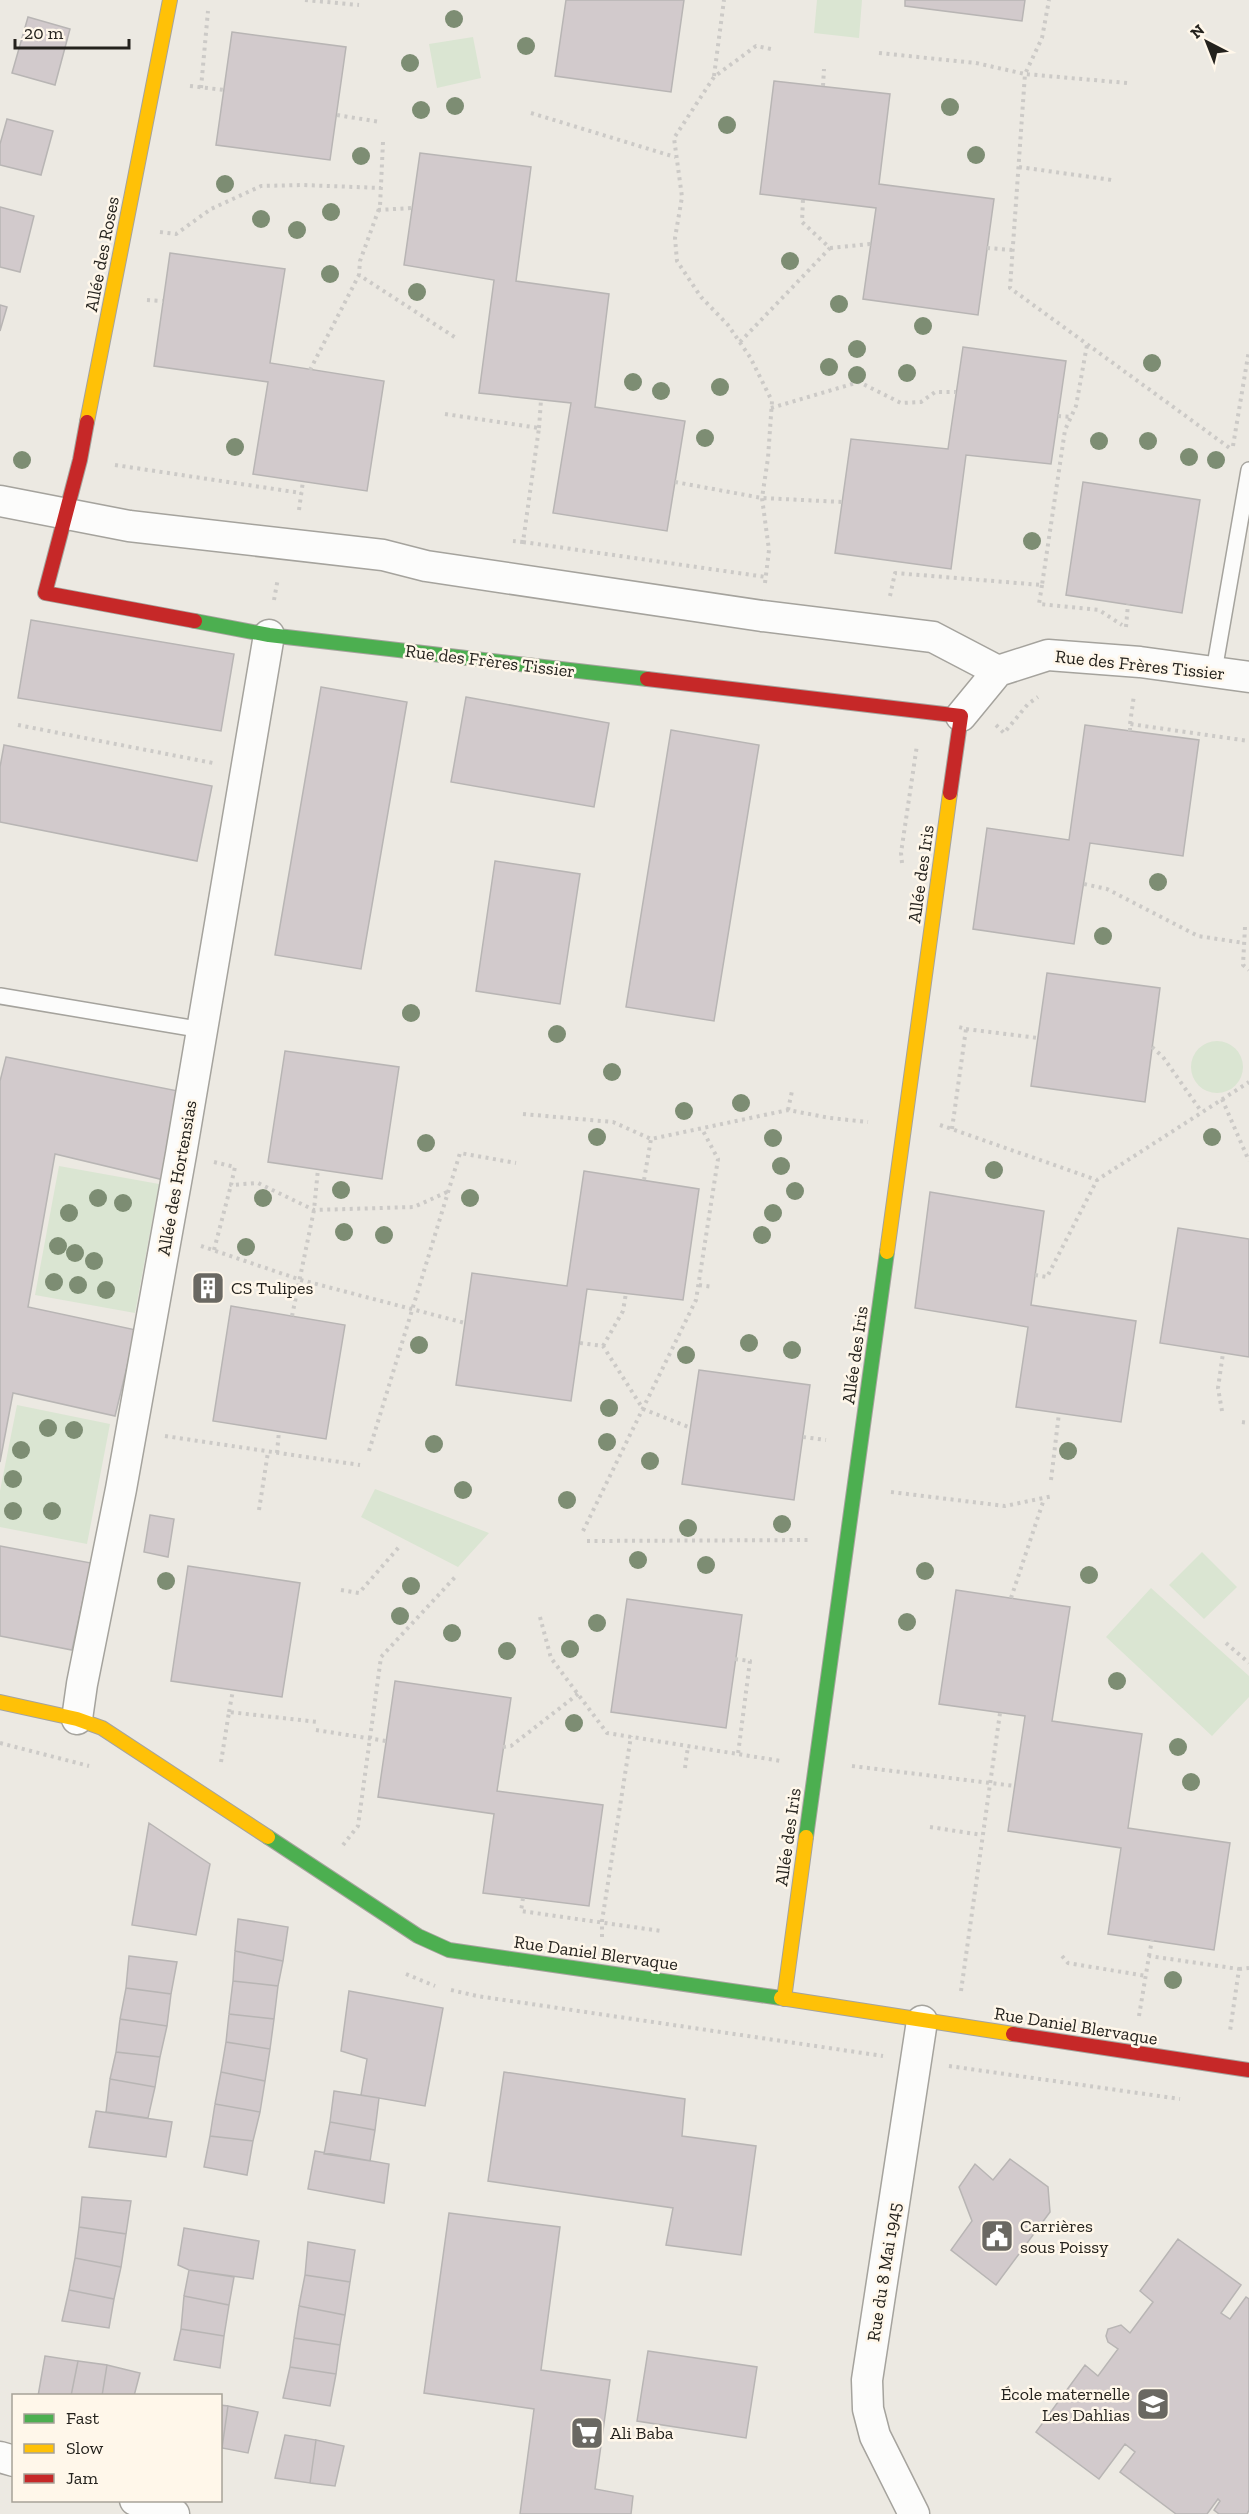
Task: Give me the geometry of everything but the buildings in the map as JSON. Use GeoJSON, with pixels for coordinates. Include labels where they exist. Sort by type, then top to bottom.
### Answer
{"type":"FeatureCollection","features":[{"type":"Feature","properties":{"kind":"street","name":"Allée des Roses"},"geometry":{"type":"LineString","coordinates":[[67,514],[80,460],[170,0]]}},
{"type":"Feature","properties":{"kind":"street"},"geometry":{"type":"LineString","coordinates":[[0,501],[129,526],[382,555],[426,566],[762,616],[933,637],[998,671],[968,708]]}},
{"type":"Feature","properties":{"kind":"street","name":"Rue des Frères Tissier"},"geometry":{"type":"LineString","coordinates":[[67,514],[45,594],[269,634],[968,708]]}},
{"type":"Feature","properties":{"kind":"street","name":"Allée des Hortensias"},"geometry":{"type":"LineString","coordinates":[[77,1719],[181,1154],[269,634]]}},
{"type":"Feature","properties":{"kind":"street","name":"Rue des Frères Tissier"},"geometry":{"type":"LineString","coordinates":[[998,671],[1048,655],[1140,662],[1249,677]]}},
{"type":"Feature","properties":{"kind":"street","name":"Allée des Iris"},"geometry":{"type":"LineString","coordinates":[[784,1999],[968,708]]}},
{"type":"Feature","properties":{"kind":"street","name":"Rue Daniel Blervaque"},"geometry":{"type":"LineString","coordinates":[[0,1702],[77,1719],[102,1728],[418,1936],[449,1950],[1249,2070]]}},
{"type":"Feature","properties":{"kind":"street","name":"Rue du 8 Mai 1945"},"geometry":{"type":"LineString","coordinates":[[914,2514],[875,2436],[868,2409],[867,2380],[922,2021]]}},
{"type":"Feature","properties":{"kind":"street"},"geometry":{"type":"LineString","coordinates":[[141,2502],[174,2514]]}},
{"type":"Feature","properties":{"kind":"lane"},"geometry":{"type":"LineString","coordinates":[[1214,672],[1249,470]]}},
{"type":"Feature","properties":{"kind":"lane"},"geometry":{"type":"LineString","coordinates":[[0,996],[202,1030]]}},
{"type":"Feature","properties":{"kind":"path"},"geometry":{"type":"LineString","coordinates":[[201,88],[208,0]]}},
{"type":"Feature","properties":{"kind":"path"},"geometry":{"type":"LineString","coordinates":[[305,0],[359,5]]}},
{"type":"Feature","properties":{"kind":"path"},"geometry":{"type":"LineString","coordinates":[[714,77],[724,0]]}},
{"type":"Feature","properties":{"kind":"path"},"geometry":{"type":"LineString","coordinates":[[1049,0],[1042,38],[1025,74],[1010,288],[1232,450]]}},
{"type":"Feature","properties":{"kind":"path"},"geometry":{"type":"LineString","coordinates":[[762,616],[769,550],[762,498],[768,458],[772,401],[740,342],[728,325],[701,297],[677,261],[675,238],[682,197],[674,138],[714,77],[756,46],[771,49]]}},
{"type":"Feature","properties":{"kind":"path"},"geometry":{"type":"LineString","coordinates":[[879,53],[976,63],[1025,74],[1127,83]]}},
{"type":"Feature","properties":{"kind":"path"},"geometry":{"type":"LineString","coordinates":[[823,86],[824,69]]}},
{"type":"Feature","properties":{"kind":"path"},"geometry":{"type":"LineString","coordinates":[[531,113],[675,157]]}},
{"type":"Feature","properties":{"kind":"path"},"geometry":{"type":"LineString","coordinates":[[337,115],[380,122]]}},
{"type":"Feature","properties":{"kind":"path"},"geometry":{"type":"LineString","coordinates":[[310,370],[359,275],[360,261],[378,210],[383,142]]}},
{"type":"Feature","properties":{"kind":"path"},"geometry":{"type":"LineString","coordinates":[[1019,167],[1112,180]]}},
{"type":"Feature","properties":{"kind":"path"},"geometry":{"type":"LineString","coordinates":[[157,243],[160,232],[176,234],[211,209],[261,186],[381,188]]}},
{"type":"Feature","properties":{"kind":"path"},"geometry":{"type":"LineString","coordinates":[[803,199],[802,222],[830,248]]}},
{"type":"Feature","properties":{"kind":"path"},"geometry":{"type":"LineString","coordinates":[[378,210],[412,208]]}},
{"type":"Feature","properties":{"kind":"path"},"geometry":{"type":"LineString","coordinates":[[740,342],[830,248],[871,244]]}},
{"type":"Feature","properties":{"kind":"path"},"geometry":{"type":"LineString","coordinates":[[987,248],[1012,250]]}},
{"type":"Feature","properties":{"kind":"path"},"geometry":{"type":"LineString","coordinates":[[359,275],[456,338]]}},
{"type":"Feature","properties":{"kind":"path"},"geometry":{"type":"LineString","coordinates":[[143,300],[163,302]]}},
{"type":"Feature","properties":{"kind":"path"},"geometry":{"type":"LineString","coordinates":[[1087,345],[1076,406],[1065,430],[1039,603],[1099,610],[1126,627],[1128,604]]}},
{"type":"Feature","properties":{"kind":"path"},"geometry":{"type":"LineString","coordinates":[[771,408],[859,382],[901,404],[921,402],[935,392],[956,392]]}},
{"type":"Feature","properties":{"kind":"path"},"geometry":{"type":"LineString","coordinates":[[523,542],[541,400]]}},
{"type":"Feature","properties":{"kind":"path"},"geometry":{"type":"LineString","coordinates":[[445,414],[539,428]]}},
{"type":"Feature","properties":{"kind":"path"},"geometry":{"type":"LineString","coordinates":[[1058,416],[1071,417]]}},
{"type":"Feature","properties":{"kind":"path"},"geometry":{"type":"LineString","coordinates":[[80,460],[301,493]]}},
{"type":"Feature","properties":{"kind":"path"},"geometry":{"type":"LineString","coordinates":[[298,518],[303,482]]}},
{"type":"Feature","properties":{"kind":"path"},"geometry":{"type":"LineString","coordinates":[[675,482],[762,498],[842,502]]}},
{"type":"Feature","properties":{"kind":"path"},"geometry":{"type":"LineString","coordinates":[[512,541],[766,577]]}},
{"type":"Feature","properties":{"kind":"path"},"geometry":{"type":"LineString","coordinates":[[882,630],[895,573],[1042,585]]}},
{"type":"Feature","properties":{"kind":"path"},"geometry":{"type":"LineString","coordinates":[[1130,730],[1135,690]]}},
{"type":"Feature","properties":{"kind":"path"},"geometry":{"type":"LineString","coordinates":[[968,708],[1004,734],[1028,704],[1046,691]]}},
{"type":"Feature","properties":{"kind":"path"},"geometry":{"type":"LineString","coordinates":[[1130,724],[1249,741]]}},
{"type":"Feature","properties":{"kind":"path"},"geometry":{"type":"LineString","coordinates":[[18,725],[247,769]]}},
{"type":"Feature","properties":{"kind":"path"},"geometry":{"type":"LineString","coordinates":[[1084,884],[1107,889],[1198,936],[1244,943]]}},
{"type":"Feature","properties":{"kind":"path"},"geometry":{"type":"LineString","coordinates":[[1245,927],[1243,965],[1249,970]]}},
{"type":"Feature","properties":{"kind":"path"},"geometry":{"type":"LineString","coordinates":[[944,1023],[966,1029],[1038,1038]]}},
{"type":"Feature","properties":{"kind":"path"},"geometry":{"type":"LineString","coordinates":[[952,1129],[966,1029]]}},
{"type":"Feature","properties":{"kind":"path"},"geometry":{"type":"LineString","coordinates":[[1152,1047],[1163,1057],[1201,1111]]}},
{"type":"Feature","properties":{"kind":"path"},"geometry":{"type":"LineString","coordinates":[[1035,1275],[1047,1277],[1097,1180],[1249,1082]]}},
{"type":"Feature","properties":{"kind":"path"},"geometry":{"type":"LineString","coordinates":[[788,1110],[792,1091]]}},
{"type":"Feature","properties":{"kind":"path"},"geometry":{"type":"LineString","coordinates":[[1222,1099],[1249,1161]]}},
{"type":"Feature","properties":{"kind":"path"},"geometry":{"type":"LineString","coordinates":[[523,1114],[614,1122],[651,1139],[788,1110],[873,1123]]}},
{"type":"Feature","properties":{"kind":"path"},"geometry":{"type":"LineString","coordinates":[[936,1124],[1097,1180]]}},
{"type":"Feature","properties":{"kind":"path"},"geometry":{"type":"LineString","coordinates":[[583,1531],[696,1300],[718,1158],[702,1129]]}},
{"type":"Feature","properties":{"kind":"path"},"geometry":{"type":"LineString","coordinates":[[644,1180],[651,1139]]}},
{"type":"Feature","properties":{"kind":"path"},"geometry":{"type":"LineString","coordinates":[[369,1451],[460,1153],[516,1163]]}},
{"type":"Feature","properties":{"kind":"path"},"geometry":{"type":"LineString","coordinates":[[181,1154],[235,1167],[214,1250]]}},
{"type":"Feature","properties":{"kind":"path"},"geometry":{"type":"LineString","coordinates":[[292,1316],[314,1209],[318,1170]]}},
{"type":"Feature","properties":{"kind":"path"},"geometry":{"type":"LineString","coordinates":[[231,1185],[258,1183],[314,1209],[414,1207],[448,1192]]}},
{"type":"Feature","properties":{"kind":"path"},"geometry":{"type":"LineString","coordinates":[[165,1239],[214,1250],[301,1280],[465,1323]]}},
{"type":"Feature","properties":{"kind":"path"},"geometry":{"type":"LineString","coordinates":[[699,1285],[713,1287]]}},
{"type":"Feature","properties":{"kind":"path"},"geometry":{"type":"LineString","coordinates":[[603,1346],[623,1311],[626,1293]]}},
{"type":"Feature","properties":{"kind":"path"},"geometry":{"type":"LineString","coordinates":[[580,1343],[603,1346]]}},
{"type":"Feature","properties":{"kind":"path"},"geometry":{"type":"LineString","coordinates":[[603,1346],[643,1409],[691,1428]]}},
{"type":"Feature","properties":{"kind":"path"},"geometry":{"type":"LineString","coordinates":[[1222,1411],[1218,1389],[1223,1353]]}},
{"type":"Feature","properties":{"kind":"path"},"geometry":{"type":"LineString","coordinates":[[1051,1480],[1059,1413]]}},
{"type":"Feature","properties":{"kind":"path"},"geometry":{"type":"LineString","coordinates":[[1242,1422],[1249,1423]]}},
{"type":"Feature","properties":{"kind":"path"},"geometry":{"type":"LineString","coordinates":[[131,1431],[360,1465]]}},
{"type":"Feature","properties":{"kind":"path"},"geometry":{"type":"LineString","coordinates":[[277,1453],[279,1431]]}},
{"type":"Feature","properties":{"kind":"path"},"geometry":{"type":"LineString","coordinates":[[803,1437],[830,1440]]}},
{"type":"Feature","properties":{"kind":"path"},"geometry":{"type":"LineString","coordinates":[[259,1510],[268,1452]]}},
{"type":"Feature","properties":{"kind":"path"},"geometry":{"type":"LineString","coordinates":[[889,1491],[1005,1506],[1053,1496]]}},
{"type":"Feature","properties":{"kind":"path"},"geometry":{"type":"LineString","coordinates":[[1011,1598],[1044,1499]]}},
{"type":"Feature","properties":{"kind":"path"},"geometry":{"type":"LineString","coordinates":[[587,1540],[816,1540]]}},
{"type":"Feature","properties":{"kind":"path"},"geometry":{"type":"LineString","coordinates":[[341,1590],[359,1593],[399,1547]]}},
{"type":"Feature","properties":{"kind":"path"},"geometry":{"type":"LineString","coordinates":[[341,1847],[358,1826],[381,1657],[456,1576]]}},
{"type":"Feature","properties":{"kind":"path"},"geometry":{"type":"LineString","coordinates":[[540,1617],[551,1658],[607,1733],[786,1761]]}},
{"type":"Feature","properties":{"kind":"path"},"geometry":{"type":"LineString","coordinates":[[1226,1643],[1249,1663]]}},
{"type":"Feature","properties":{"kind":"path"},"geometry":{"type":"LineString","coordinates":[[735,1659],[750,1660],[738,1754]]}},
{"type":"Feature","properties":{"kind":"path"},"geometry":{"type":"LineString","coordinates":[[220,1766],[233,1690]]}},
{"type":"Feature","properties":{"kind":"path"},"geometry":{"type":"LineString","coordinates":[[503,1748],[511,1746],[578,1694]]}},
{"type":"Feature","properties":{"kind":"path"},"geometry":{"type":"LineString","coordinates":[[229,1712],[318,1722]]}},
{"type":"Feature","properties":{"kind":"path"},"geometry":{"type":"LineString","coordinates":[[961,1995],[1000,1713]]}},
{"type":"Feature","properties":{"kind":"path"},"geometry":{"type":"LineString","coordinates":[[316,1730],[386,1741]]}},
{"type":"Feature","properties":{"kind":"path"},"geometry":{"type":"LineString","coordinates":[[602,1940],[602,1922],[631,1736]]}},
{"type":"Feature","properties":{"kind":"path"},"geometry":{"type":"LineString","coordinates":[[685,1768],[688,1746]]}},
{"type":"Feature","properties":{"kind":"path"},"geometry":{"type":"LineString","coordinates":[[840,1764],[1015,1786]]}},
{"type":"Feature","properties":{"kind":"path"},"geometry":{"type":"LineString","coordinates":[[930,1827],[982,1834]]}},
{"type":"Feature","properties":{"kind":"path"},"geometry":{"type":"LineString","coordinates":[[520,1919],[523,1898]]}},
{"type":"Feature","properties":{"kind":"path"},"geometry":{"type":"LineString","coordinates":[[521,1911],[661,1931]]}},
{"type":"Feature","properties":{"kind":"path"},"geometry":{"type":"LineString","coordinates":[[1138,2022],[1152,1940]]}},
{"type":"Feature","properties":{"kind":"path"},"geometry":{"type":"LineString","coordinates":[[1062,1956],[1068,1963],[1146,1976]]}},
{"type":"Feature","properties":{"kind":"path"},"geometry":{"type":"LineString","coordinates":[[1149,1956],[1239,1969],[1249,1968]]}},
{"type":"Feature","properties":{"kind":"path"},"geometry":{"type":"LineString","coordinates":[[1229,2035],[1239,1969]]}},
{"type":"Feature","properties":{"kind":"green space"},"geometry":{"type":"Polygon","coordinates":[[[817,0],[862,0],[859,38],[814,33],[817,0]]]}},
{"type":"Feature","properties":{"kind":"green space"},"geometry":{"type":"Polygon","coordinates":[[[473,37],[481,78],[437,88],[429,44],[473,37]]]}},
{"type":"Feature","properties":{"kind":"green space"},"geometry":{"type":"Polygon","coordinates":[[[1217,1041],[1227,1043],[1235,1049],[1241,1057],[1243,1067],[1241,1077],[1235,1085],[1227,1091],[1217,1093],[1207,1091],[1199,1085],[1193,1077],[1191,1067],[1193,1057],[1199,1049],[1207,1043],[1217,1041]]]}},
{"type":"Feature","properties":{"kind":"green space"},"geometry":{"type":"Polygon","coordinates":[[[59,1166],[159,1184],[135,1313],[35,1295],[59,1166]]]}},
{"type":"Feature","properties":{"kind":"green space"},"geometry":{"type":"Polygon","coordinates":[[[17,1405],[110,1424],[87,1544],[0,1527],[0,1491],[17,1405]]]}},
{"type":"Feature","properties":{"kind":"green space"},"geometry":{"type":"Polygon","coordinates":[[[375,1489],[489,1533],[458,1567],[361,1517],[375,1489]]]}},
{"type":"Feature","properties":{"kind":"green space"},"geometry":{"type":"Polygon","coordinates":[[[1202,1552],[1237,1587],[1204,1619],[1169,1585],[1202,1552]]]}},
{"type":"Feature","properties":{"kind":"green space"},"geometry":{"type":"Polygon","coordinates":[[[1151,1588],[1249,1676],[1249,1697],[1212,1736],[1106,1637],[1151,1588]]]}},
{"type":"Feature","properties":{"kind":"traffic: fast"},"geometry":{"type":"LineString","coordinates":[[195,621],[269,635],[647,679]]}},
{"type":"Feature","properties":{"kind":"traffic: fast"},"geometry":{"type":"LineString","coordinates":[[806,1837],[887,1252]]}},
{"type":"Feature","properties":{"kind":"traffic: fast"},"geometry":{"type":"LineString","coordinates":[[268,1837],[418,1936],[449,1950],[781,1998]]}},
{"type":"Feature","properties":{"kind":"traffic: slow"},"geometry":{"type":"LineString","coordinates":[[87,422],[170,0]]}},
{"type":"Feature","properties":{"kind":"traffic: slow"},"geometry":{"type":"LineString","coordinates":[[887,1252],[950,793]]}},
{"type":"Feature","properties":{"kind":"traffic: slow"},"geometry":{"type":"LineString","coordinates":[[0,1702],[77,1719],[102,1728],[268,1837]]}},
{"type":"Feature","properties":{"kind":"traffic: slow"},"geometry":{"type":"LineString","coordinates":[[784,1999],[806,1837]]}},
{"type":"Feature","properties":{"kind":"traffic: slow"},"geometry":{"type":"LineString","coordinates":[[781,1998],[1013,2034]]}},
{"type":"Feature","properties":{"kind":"traffic: jam"},"geometry":{"type":"LineString","coordinates":[[87,422],[80,460],[45,593],[195,621]]}},
{"type":"Feature","properties":{"kind":"traffic: jam"},"geometry":{"type":"LineString","coordinates":[[647,679],[961,716],[950,793]]}},
{"type":"Feature","properties":{"kind":"traffic: jam"},"geometry":{"type":"LineString","coordinates":[[1013,2034],[1249,2070]]}},
{"type":"Feature","properties":{"kind":"place","name":"CS Tulipes"},"geometry":{"type":"Point","coordinates":[208,1288]}},
{"type":"Feature","properties":{"kind":"place","name":"Carrières sous Poissy"},"geometry":{"type":"Point","coordinates":[997,2236]}},
{"type":"Feature","properties":{"kind":"place","name":"École maternelle Les Dahlias"},"geometry":{"type":"Point","coordinates":[1153,2404]}},
{"type":"Feature","properties":{"kind":"place","name":"Ali Baba"},"geometry":{"type":"Point","coordinates":[587,2433]}}]}
